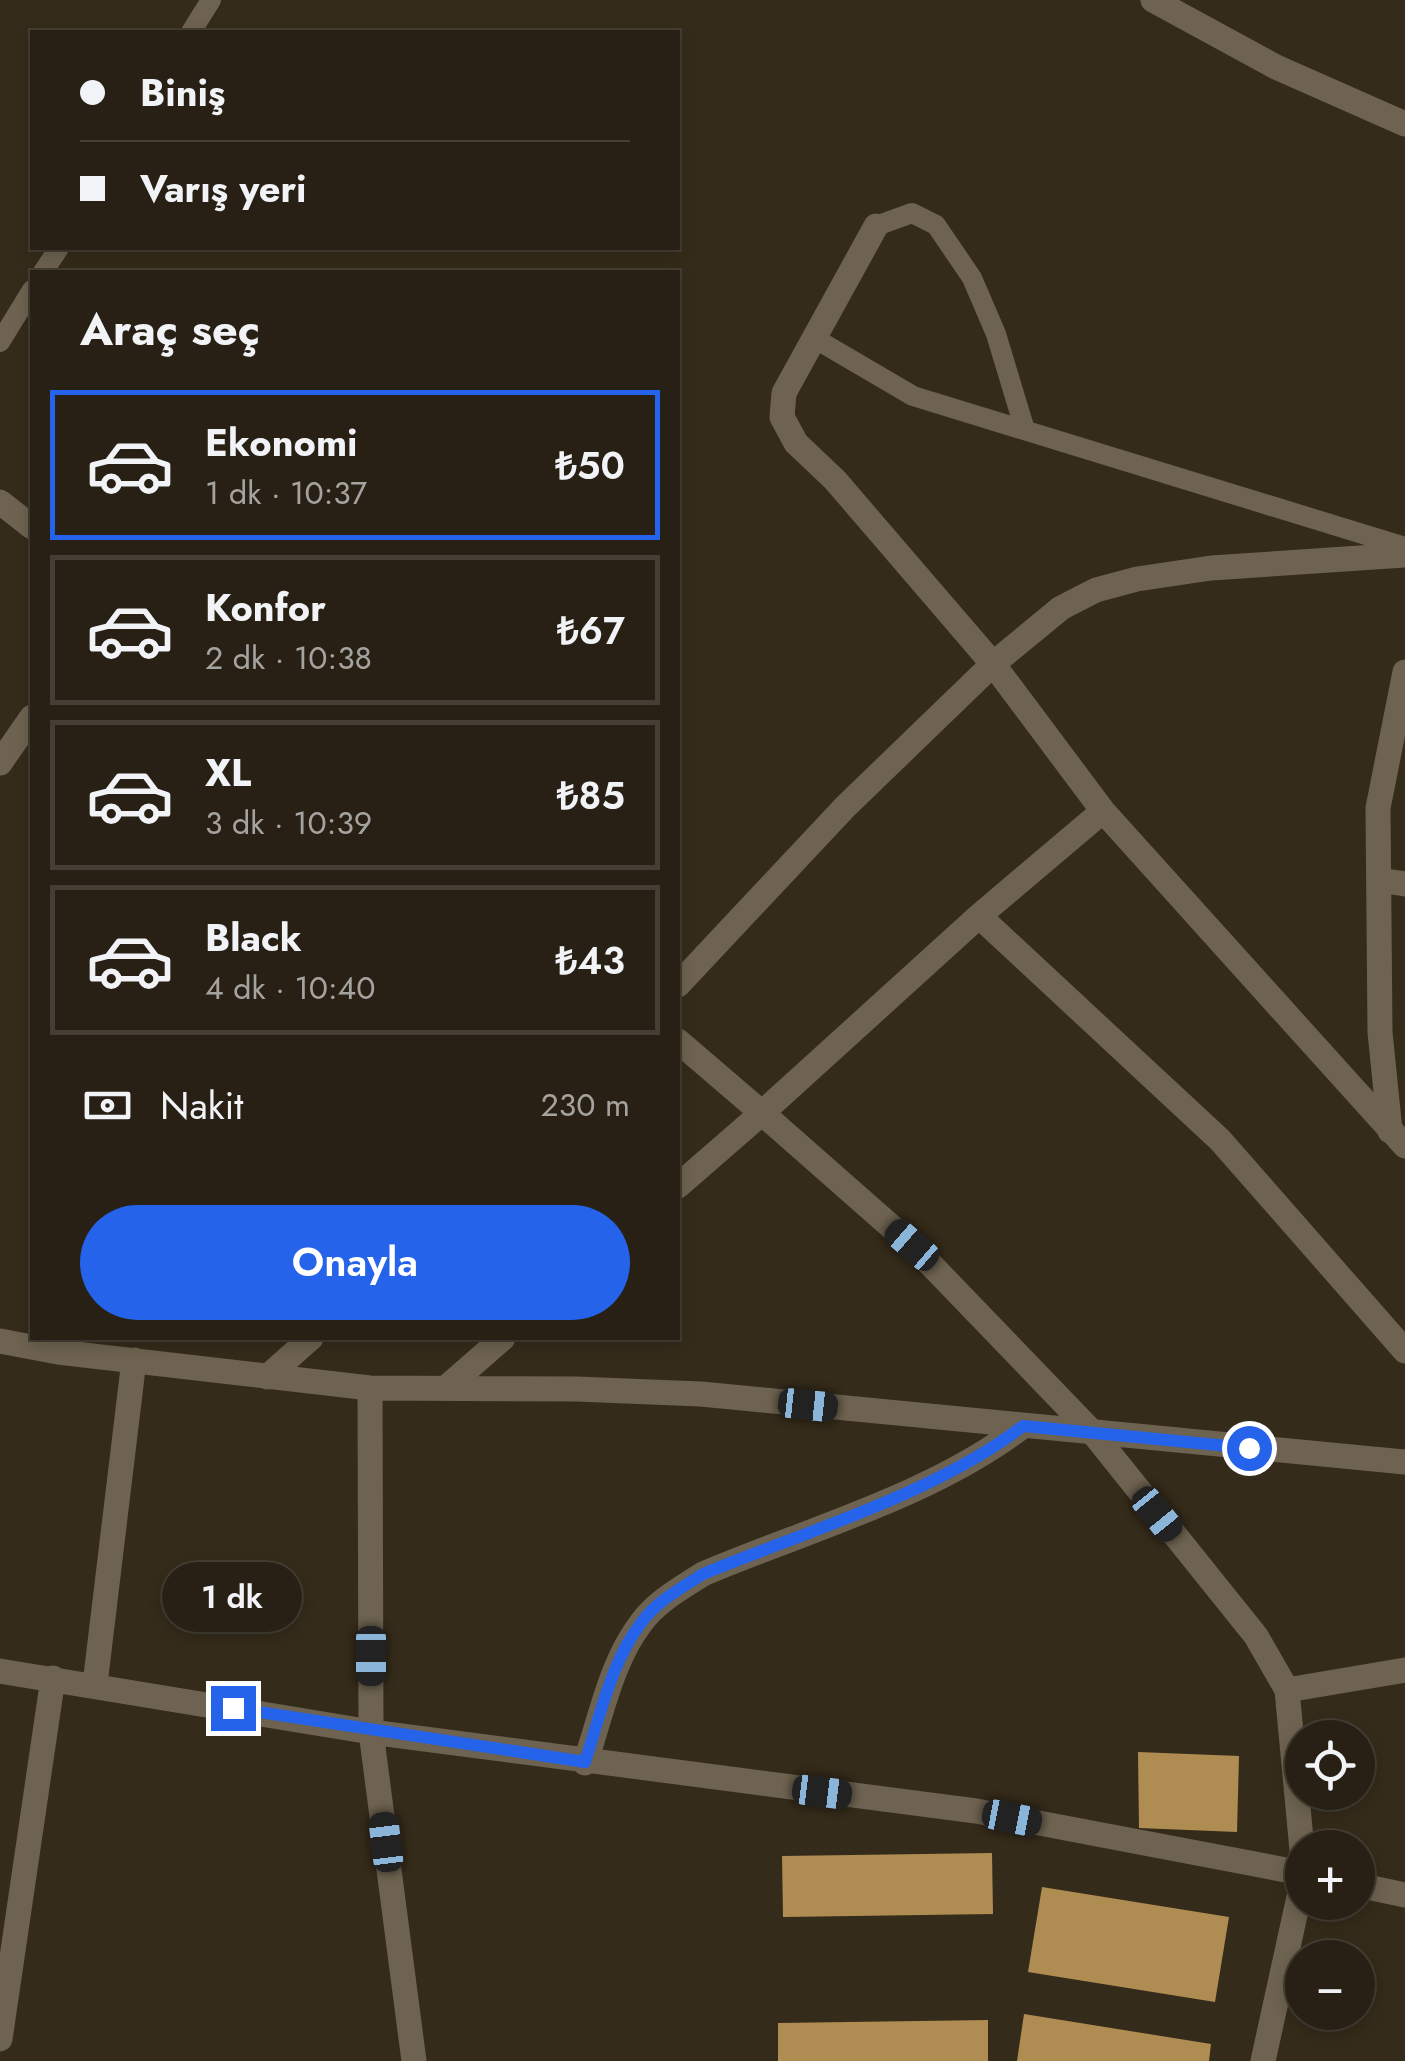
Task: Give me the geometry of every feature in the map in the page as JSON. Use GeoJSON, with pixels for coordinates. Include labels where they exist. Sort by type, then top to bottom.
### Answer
{"type":"FeatureCollection","features":[{"type":"Feature","properties":{"kind":"street"},"geometry":{"type":"LineString","coordinates":[[1153,0],[1276,67],[1405,124]]}},
{"type":"Feature","properties":{"kind":"street"},"geometry":{"type":"LineString","coordinates":[[876,226],[784,393],[782,417],[796,443],[835,480],[993,664],[1103,811],[1398,1138]]}},
{"type":"Feature","properties":{"kind":"street"},"geometry":{"type":"LineString","coordinates":[[0,502],[30,525]]}},
{"type":"Feature","properties":{"kind":"street"},"geometry":{"type":"LineString","coordinates":[[680,983],[845,807],[993,664],[1061,608],[1096,590],[1137,579],[1212,568],[1405,555]]}},
{"type":"Feature","properties":{"kind":"street"},"geometry":{"type":"LineString","coordinates":[[1398,1138],[1380,1032],[1378,808],[1405,672]]}},
{"type":"Feature","properties":{"kind":"street"},"geometry":{"type":"LineString","coordinates":[[0,763],[30,720]]}},
{"type":"Feature","properties":{"kind":"street"},"geometry":{"type":"LineString","coordinates":[[680,1184],[1103,811]]}},
{"type":"Feature","properties":{"kind":"street"},"geometry":{"type":"LineString","coordinates":[[1379,880],[1405,884]]}},
{"type":"Feature","properties":{"kind":"street"},"geometry":{"type":"LineString","coordinates":[[980,916],[1220,1140],[1405,1351]]}},
{"type":"Feature","properties":{"kind":"street"},"geometry":{"type":"LineString","coordinates":[[680,1042],[912,1245],[1093,1433],[1256,1636],[1287,1690],[1300,1830]]}},
{"type":"Feature","properties":{"kind":"street"},"geometry":{"type":"LineString","coordinates":[[268,1377],[309,1340]]}},
{"type":"Feature","properties":{"kind":"street"},"geometry":{"type":"LineString","coordinates":[[447,1386],[501,1340]]}},
{"type":"Feature","properties":{"kind":"street"},"geometry":{"type":"LineString","coordinates":[[0,1341],[64,1345],[134,1360],[370,1388],[447,1386],[701,1394],[1405,1462]]}},
{"type":"Feature","properties":{"kind":"street"},"geometry":{"type":"LineString","coordinates":[[94,1684],[134,1360]]}},
{"type":"Feature","properties":{"kind":"street"},"geometry":{"type":"LineString","coordinates":[[370,1388],[371,1732],[414,2061]]}},
{"type":"Feature","properties":{"kind":"street"},"geometry":{"type":"LineString","coordinates":[[585,1762],[626,1645],[642,1620],[671,1595],[703,1574],[934,1481],[998,1445],[1023,1426]]}},
{"type":"Feature","properties":{"kind":"street"},"geometry":{"type":"LineString","coordinates":[[1287,1690],[1405,1670]]}},
{"type":"Feature","properties":{"kind":"street"},"geometry":{"type":"LineString","coordinates":[[0,1671],[371,1732],[976,1811],[1285,1870]]}},
{"type":"Feature","properties":{"kind":"street"},"geometry":{"type":"LineString","coordinates":[[0,2040],[53,1678]]}},
{"type":"Feature","properties":{"kind":"street"},"geometry":{"type":"LineString","coordinates":[[1375,1888],[1405,1895]]}},
{"type":"Feature","properties":{"kind":"street"},"geometry":{"type":"LineString","coordinates":[[1264,2061],[1294,1920]]}},
{"type":"Feature","properties":{"kind":"lane"},"geometry":{"type":"LineString","coordinates":[[193,30],[212,0]]}},
{"type":"Feature","properties":{"kind":"lane"},"geometry":{"type":"LineString","coordinates":[[876,226],[912,213],[936,225],[972,278],[996,334],[1025,430]]}},
{"type":"Feature","properties":{"kind":"lane"},"geometry":{"type":"LineString","coordinates":[[0,342],[30,293]]}},
{"type":"Feature","properties":{"kind":"lane"},"geometry":{"type":"LineString","coordinates":[[814,338],[914,396],[1405,547]]}},
{"type":"Feature","properties":{"kind":"building"},"geometry":{"type":"Polygon","coordinates":[[[1138,1752],[1239,1756],[1237,1832],[1139,1828],[1138,1752]]]}},
{"type":"Feature","properties":{"kind":"building"},"geometry":{"type":"Polygon","coordinates":[[[992,1853],[993,1914],[783,1917],[782,1856],[992,1853]]]}},
{"type":"Feature","properties":{"kind":"building"},"geometry":{"type":"Polygon","coordinates":[[[1042,1887],[1229,1917],[1215,2002],[1028,1972],[1042,1887]]]}},
{"type":"Feature","properties":{"kind":"building"},"geometry":{"type":"Polygon","coordinates":[[[1024,2014],[1211,2044],[1209,2061],[1017,2061],[1024,2014]]]}},
{"type":"Feature","properties":{"kind":"building"},"geometry":{"type":"Polygon","coordinates":[[[988,2020],[988,2061],[778,2061],[778,2023],[988,2020]]]}},
{"type":"Feature","properties":{"kind":"route"},"geometry":{"type":"LineString","coordinates":[[233,1708],[585,1762],[626,1645],[642,1620],[703,1574],[934,1481],[966,1465],[1023,1426],[1249,1448]]}}]}
